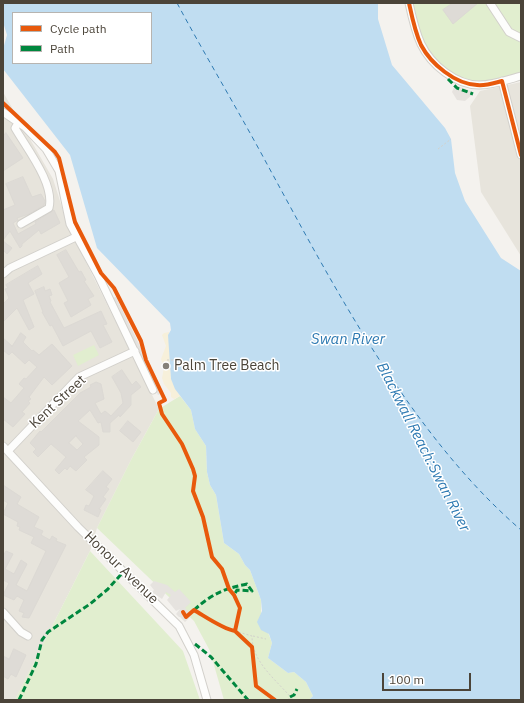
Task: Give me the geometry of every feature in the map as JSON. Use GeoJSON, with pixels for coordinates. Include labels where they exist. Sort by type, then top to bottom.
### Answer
{"type":"FeatureCollection","features":[{"type":"Feature","properties":{"kind":"street"},"geometry":{"type":"LineString","coordinates":[[409,3],[421,44],[438,67],[453,77],[468,84],[484,85],[521,76]]}},
{"type":"Feature","properties":{"kind":"street"},"geometry":{"type":"LineString","coordinates":[[490,3],[506,28],[513,35],[521,38]]}},
{"type":"Feature","properties":{"kind":"street"},"geometry":{"type":"LineString","coordinates":[[502,81],[521,155]]}},
{"type":"Feature","properties":{"kind":"street"},"geometry":{"type":"LineString","coordinates":[[3,112],[25,127],[46,149],[59,171],[70,224],[78,236],[153,390]]}},
{"type":"Feature","properties":{"kind":"street"},"geometry":{"type":"LineString","coordinates":[[18,123],[14,128],[40,169],[52,199],[49,208],[21,224]]}},
{"type":"Feature","properties":{"kind":"street"},"geometry":{"type":"LineString","coordinates":[[3,274],[10,268],[78,236]]}},
{"type":"Feature","properties":{"kind":"street","name":"Kent Street"},"geometry":{"type":"LineString","coordinates":[[6,449],[79,377],[135,352]]}},
{"type":"Feature","properties":{"kind":"street","name":"Honour Avenue"},"geometry":{"type":"LineString","coordinates":[[6,449],[78,527],[179,626],[194,655],[208,700]]}},
{"type":"Feature","properties":{"kind":"street"},"geometry":{"type":"LineString","coordinates":[[3,612],[21,632],[28,636]]}},
{"type":"Feature","properties":{"kind":"path"},"geometry":{"type":"LineString","coordinates":[[438,149],[451,139]]}},
{"type":"Feature","properties":{"kind":"path"},"geometry":{"type":"LineString","coordinates":[[167,360],[180,360]]}},
{"type":"Feature","properties":{"kind":"path"},"geometry":{"type":"LineString","coordinates":[[234,630],[266,639]]}},
{"type":"Feature","properties":{"kind":"path"},"geometry":{"type":"LineString","coordinates":[[234,630],[243,640]]}},
{"type":"Feature","properties":{"kind":"path"},"geometry":{"type":"LineString","coordinates":[[252,636],[253,660]]}},
{"type":"Feature","properties":{"kind":"path"},"geometry":{"type":"LineString","coordinates":[[248,644],[252,647],[265,670],[293,700]]}},
{"type":"Feature","properties":{"kind":"shaded area"},"geometry":{"type":"Polygon","coordinates":[[[521,82],[521,256],[481,192],[470,106],[480,91],[521,82]]]}},
{"type":"Feature","properties":{"kind":"shaded area"},"geometry":{"type":"Polygon","coordinates":[[[455,85],[474,93],[465,101],[457,100],[452,92],[455,85]]]}},
{"type":"Feature","properties":{"kind":"shaded area"},"geometry":{"type":"Polygon","coordinates":[[[3,92],[53,179],[68,226],[159,409],[132,458],[97,528],[90,551],[15,700],[3,700],[3,92]]]}},
{"type":"Feature","properties":{"kind":"shaded area"},"geometry":{"type":"Polygon","coordinates":[[[116,297],[163,393],[158,395],[112,298],[116,297]]]}},
{"type":"Feature","properties":{"kind":"shaded area"},"geometry":{"type":"Polygon","coordinates":[[[154,581],[167,585],[175,592],[179,589],[191,602],[185,608],[192,615],[185,622],[176,614],[180,609],[176,611],[167,600],[171,595],[166,592],[162,599],[152,592],[154,590],[150,585],[154,581]]]}},
{"type":"Feature","properties":{"kind":"green space"},"geometry":{"type":"Polygon","coordinates":[[[413,3],[521,3],[521,73],[495,80],[479,82],[461,78],[453,73],[437,60],[425,44],[421,36],[413,3]]]}},
{"type":"Feature","properties":{"kind":"green space"},"geometry":{"type":"Polygon","coordinates":[[[94,345],[99,355],[78,366],[73,355],[94,345]]]}},
{"type":"Feature","properties":{"kind":"green space"},"geometry":{"type":"Polygon","coordinates":[[[180,396],[191,410],[195,429],[206,446],[207,472],[210,485],[216,495],[224,543],[239,554],[245,565],[250,570],[261,600],[261,614],[272,643],[268,658],[288,673],[294,672],[306,682],[313,696],[309,700],[224,700],[210,651],[194,621],[97,528],[132,458],[159,409],[180,396]]]}},
{"type":"Feature","properties":{"kind":"green space"},"geometry":{"type":"Polygon","coordinates":[[[90,551],[183,651],[200,700],[15,700],[90,551]]]}},
{"type":"Feature","properties":{"kind":"sand","name":"Palm Tree Beach"},"geometry":{"type":"Polygon","coordinates":[[[169,332],[171,379],[180,396],[174,399],[171,397],[171,393],[164,384],[162,378],[164,368],[161,359],[166,346],[162,335],[169,332]]]}},
{"type":"Feature","properties":{"kind":"water","name":"Swan River"},"geometry":{"type":"Polygon","coordinates":[[[3,3],[378,3],[378,19],[392,65],[445,128],[451,139],[455,173],[465,201],[501,258],[521,271],[521,700],[309,700],[313,696],[306,682],[294,672],[288,673],[268,658],[272,643],[269,634],[261,630],[257,622],[262,611],[261,600],[250,570],[245,565],[239,554],[224,543],[216,495],[210,485],[207,472],[206,446],[195,429],[191,410],[175,389],[171,379],[168,335],[171,330],[170,323],[97,248],[70,155],[3,69],[3,49],[7,35],[3,22],[3,3]]]}},
{"type":"Feature","properties":{"kind":"building"},"geometry":{"type":"Polygon","coordinates":[[[453,3],[478,3],[453,24],[443,10],[453,3]]]}},
{"type":"Feature","properties":{"kind":"building"},"geometry":{"type":"Polygon","coordinates":[[[6,133],[23,158],[3,171],[3,137],[6,133]]]}},
{"type":"Feature","properties":{"kind":"building"},"geometry":{"type":"Polygon","coordinates":[[[23,177],[32,197],[41,194],[45,201],[44,205],[29,214],[17,218],[18,220],[13,223],[18,234],[36,224],[35,222],[54,210],[60,223],[41,234],[39,230],[22,244],[20,248],[10,231],[3,240],[3,210],[15,205],[6,184],[23,177]]]}},
{"type":"Feature","properties":{"kind":"building"},"geometry":{"type":"Polygon","coordinates":[[[3,241],[12,248],[7,254],[3,250],[3,241]]]}},
{"type":"Feature","properties":{"kind":"building"},"geometry":{"type":"Polygon","coordinates":[[[66,250],[79,272],[81,271],[86,280],[84,281],[94,296],[88,299],[91,305],[71,317],[64,303],[68,301],[59,283],[69,277],[57,255],[66,250]]]}},
{"type":"Feature","properties":{"kind":"building"},"geometry":{"type":"Polygon","coordinates":[[[38,266],[42,274],[28,283],[34,294],[23,300],[34,327],[29,330],[17,308],[3,322],[3,304],[9,298],[5,289],[8,288],[6,285],[38,266]]]}},
{"type":"Feature","properties":{"kind":"building"},"geometry":{"type":"Polygon","coordinates":[[[44,287],[45,291],[50,289],[52,295],[49,296],[50,302],[64,328],[101,311],[107,324],[103,325],[112,342],[100,348],[91,331],[63,346],[52,325],[50,326],[42,312],[35,291],[44,287]]]}},
{"type":"Feature","properties":{"kind":"building"},"geometry":{"type":"Polygon","coordinates":[[[21,333],[26,337],[23,342],[32,351],[33,350],[39,355],[52,344],[72,366],[52,385],[44,377],[29,397],[31,399],[28,401],[30,403],[22,412],[25,414],[13,427],[3,419],[3,397],[11,403],[24,388],[19,384],[37,367],[29,360],[25,364],[12,352],[9,355],[3,350],[3,338],[12,346],[21,333]]]}},
{"type":"Feature","properties":{"kind":"building"},"geometry":{"type":"Polygon","coordinates":[[[122,370],[132,385],[136,381],[141,387],[131,395],[131,405],[120,417],[119,415],[110,423],[110,432],[103,432],[101,422],[98,423],[90,410],[78,421],[99,437],[99,445],[84,457],[87,460],[76,471],[70,466],[67,470],[65,468],[59,474],[55,470],[66,457],[51,444],[38,457],[33,452],[36,449],[30,443],[40,431],[41,432],[80,393],[91,387],[90,385],[96,382],[101,384],[104,399],[95,403],[101,414],[105,411],[111,416],[123,403],[121,393],[112,377],[122,370]],[[76,436],[69,443],[77,450],[83,444],[76,436]]]}},
{"type":"Feature","properties":{"kind":"building"},"geometry":{"type":"Polygon","coordinates":[[[128,421],[141,432],[133,442],[120,431],[128,421]]]}},
{"type":"Feature","properties":{"kind":"building"},"geometry":{"type":"Polygon","coordinates":[[[103,471],[112,479],[106,487],[109,489],[103,497],[106,499],[99,509],[101,510],[98,517],[84,510],[86,505],[89,506],[94,496],[86,490],[103,471]]]}},
{"type":"Feature","properties":{"kind":"building"},"geometry":{"type":"Polygon","coordinates":[[[3,485],[21,497],[17,504],[39,517],[34,527],[43,531],[41,535],[50,540],[52,536],[57,539],[56,541],[66,545],[29,618],[22,617],[24,613],[19,611],[24,600],[17,596],[14,600],[3,595],[9,583],[3,580],[3,556],[6,551],[13,554],[5,569],[14,574],[21,560],[27,564],[16,585],[27,591],[46,551],[31,543],[34,537],[19,530],[20,527],[17,526],[18,522],[3,514],[8,503],[3,500],[3,485]]]}},
{"type":"Feature","properties":{"kind":"building"},"geometry":{"type":"Polygon","coordinates":[[[14,649],[26,655],[16,677],[11,674],[8,679],[3,676],[3,656],[9,659],[14,649]]]}},
{"type":"Feature","properties":{"kind":"ferry route"},"geometry":{"type":"LineString","coordinates":[[177,3],[320,261],[379,359],[411,406],[445,451],[482,492],[521,530]]}},
{"type":"Feature","properties":{"kind":"marked path"},"geometry":{"type":"LineString","coordinates":[[448,79],[457,88],[473,94]]}},
{"type":"Feature","properties":{"kind":"marked path"},"geometry":{"type":"LineString","coordinates":[[19,700],[36,664],[42,640],[48,632],[90,604],[108,589],[124,571]]}},
{"type":"Feature","properties":{"kind":"marked path"},"geometry":{"type":"LineString","coordinates":[[194,610],[212,596],[231,588],[247,584],[252,591],[237,590],[234,595]]}},
{"type":"Feature","properties":{"kind":"marked path"},"geometry":{"type":"LineString","coordinates":[[195,644],[211,657],[248,700]]}},
{"type":"Feature","properties":{"kind":"marked path"},"geometry":{"type":"LineString","coordinates":[[290,697],[294,695],[297,689]]}},
{"type":"Feature","properties":{"kind":"cycle path"},"geometry":{"type":"LineString","coordinates":[[409,3],[415,30],[421,45],[425,52],[444,72],[469,84],[484,85],[502,81],[521,155]]}},
{"type":"Feature","properties":{"kind":"cycle path"},"geometry":{"type":"LineString","coordinates":[[3,103],[55,152],[59,158],[75,222],[101,273],[114,288],[141,341],[146,360],[165,400],[159,403],[162,414],[182,444],[193,469],[195,476],[193,491],[203,517],[212,557],[222,569],[229,589],[234,595],[240,608],[235,631],[252,647],[256,686],[275,700]]}},
{"type":"Feature","properties":{"kind":"cycle path"},"geometry":{"type":"LineString","coordinates":[[183,612],[186,617],[194,610],[220,625],[235,631]]}},
{"type":"Feature","properties":{"kind":"place","name":"Palm Tree Beach"},"geometry":{"type":"Point","coordinates":[166,366]}},
{"type":"Feature","properties":{"kind":"water label","name":"Blackwall Reach:Swan River"},"geometry":{"type":"Point","coordinates":[423,447]}}]}
